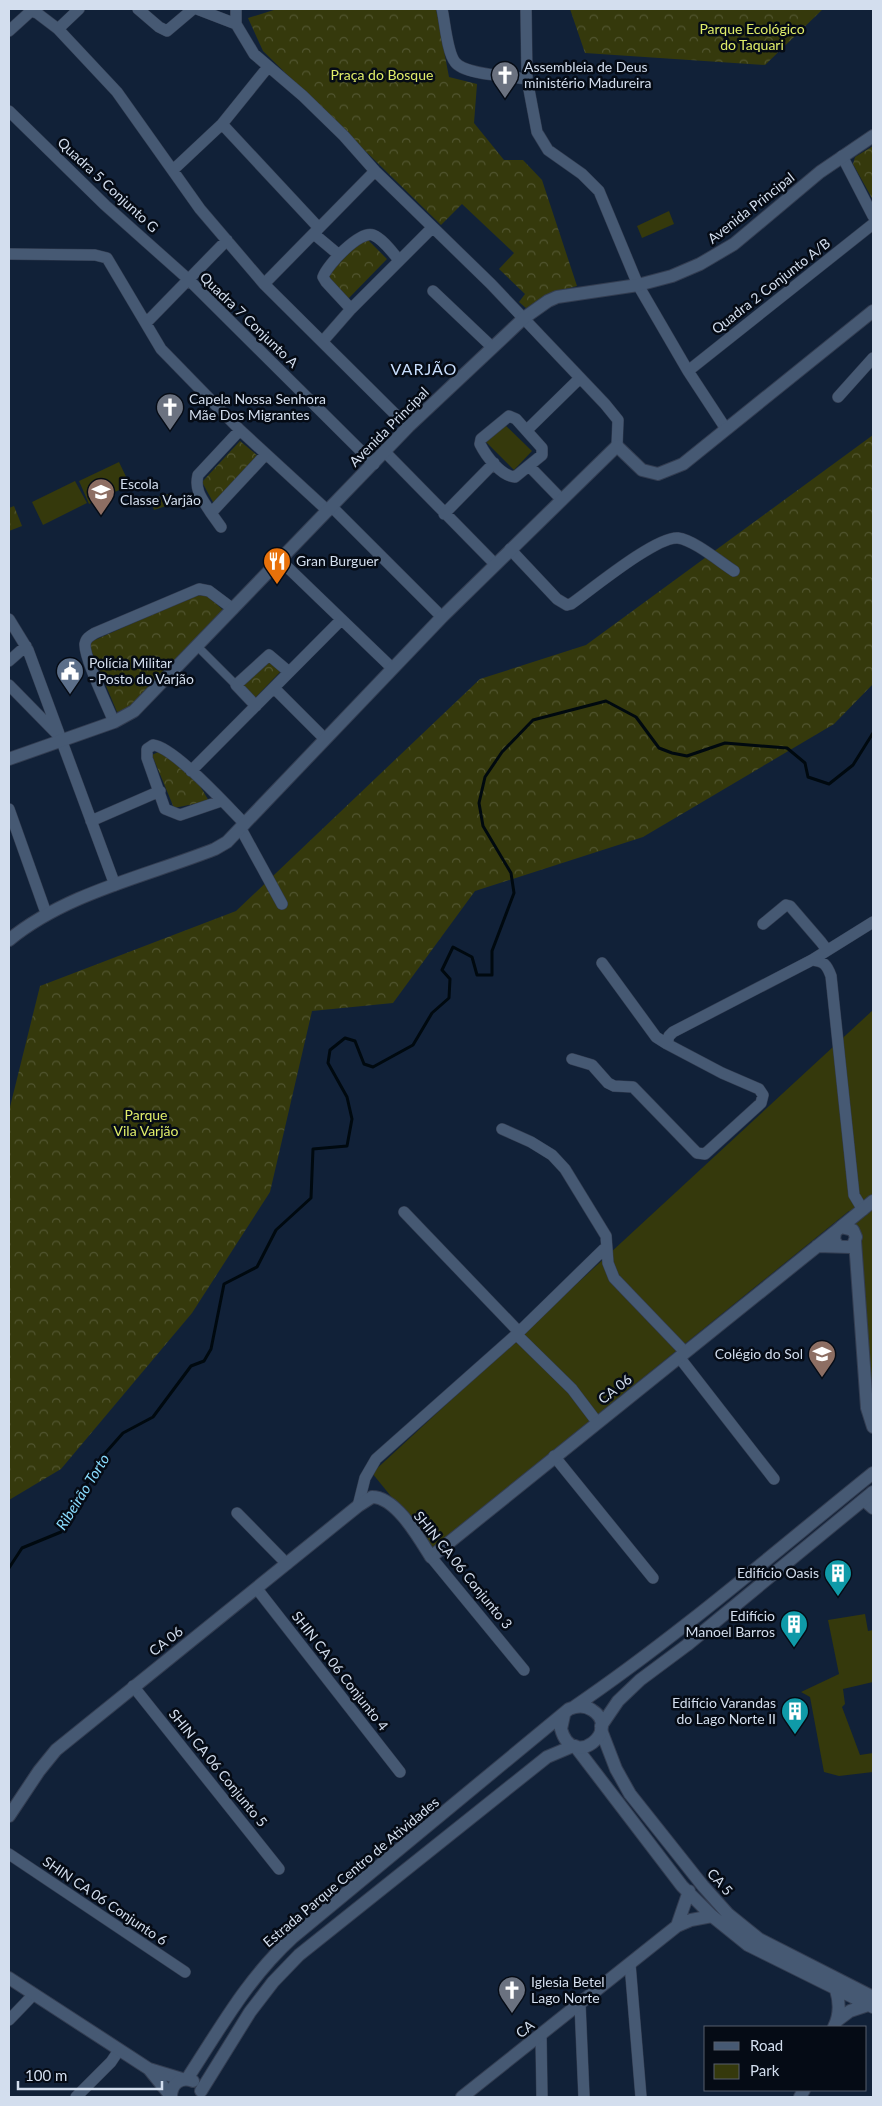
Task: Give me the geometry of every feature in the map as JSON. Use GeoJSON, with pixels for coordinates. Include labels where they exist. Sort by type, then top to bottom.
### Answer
{"type":"FeatureCollection","features":[{"type":"Feature","properties":{"kind":"street"},"geometry":{"type":"LineString","coordinates":[[58,29],[78,9]]}},
{"type":"Feature","properties":{"kind":"street"},"geometry":{"type":"LineString","coordinates":[[138,9],[159,27],[167,30],[195,9],[236,24]]}},
{"type":"Feature","properties":{"kind":"street"},"geometry":{"type":"LineString","coordinates":[[9,940],[46,913],[115,885],[215,849],[245,825],[392,668],[510,549],[617,446],[618,420],[605,404],[579,379],[524,318],[374,171],[344,136],[316,108],[254,54],[236,24],[236,9]]}},
{"type":"Feature","properties":{"kind":"street"},"geometry":{"type":"LineString","coordinates":[[442,9],[454,62],[471,71],[527,78]]}},
{"type":"Feature","properties":{"kind":"street"},"geometry":{"type":"LineString","coordinates":[[526,9],[527,78],[532,114],[540,138],[548,150],[582,174],[599,191],[638,285],[688,371],[726,429]]}},
{"type":"Feature","properties":{"kind":"street"},"geometry":{"type":"LineString","coordinates":[[9,31],[25,15],[34,11],[58,29],[116,92],[200,209],[264,284],[408,427]]}},
{"type":"Feature","properties":{"kind":"street"},"geometry":{"type":"LineString","coordinates":[[173,170],[222,124],[268,67]]}},
{"type":"Feature","properties":{"kind":"street","name":"Quadra 5 Conjunto G"},"geometry":{"type":"LineString","coordinates":[[9,111],[105,205],[188,279]]}},
{"type":"Feature","properties":{"kind":"street"},"geometry":{"type":"LineString","coordinates":[[222,124],[339,255]]}},
{"type":"Feature","properties":{"kind":"street","name":"Avenida Principal"},"geometry":{"type":"LineString","coordinates":[[9,759],[114,722],[134,712],[408,427],[524,318],[557,297],[638,285],[686,271],[734,244],[781,203],[842,156],[873,136]]}},
{"type":"Feature","properties":{"kind":"street"},"geometry":{"type":"LineString","coordinates":[[842,156],[873,216]]}},
{"type":"Feature","properties":{"kind":"street"},"geometry":{"type":"LineString","coordinates":[[264,284],[374,171]]}},
{"type":"Feature","properties":{"kind":"street","name":"Quadra 2 Conjunto A/B"},"geometry":{"type":"LineString","coordinates":[[688,371],[873,224]]}},
{"type":"Feature","properties":{"kind":"street"},"geometry":{"type":"LineString","coordinates":[[323,341],[351,309],[432,228]]}},
{"type":"Feature","properties":{"kind":"street"},"geometry":{"type":"LineString","coordinates":[[351,309],[323,277],[324,273],[339,255],[360,237],[368,234],[377,238],[399,260]]}},
{"type":"Feature","properties":{"kind":"street"},"geometry":{"type":"LineString","coordinates":[[188,279],[226,240]]}},
{"type":"Feature","properties":{"kind":"street"},"geometry":{"type":"LineString","coordinates":[[9,254],[95,255],[107,258],[161,349],[240,430],[330,509],[442,618]]}},
{"type":"Feature","properties":{"kind":"street","name":"Quadra 7 Conjunto A"},"geometry":{"type":"LineString","coordinates":[[146,323],[188,279],[374,464]]}},
{"type":"Feature","properties":{"kind":"street"},"geometry":{"type":"LineString","coordinates":[[434,291],[492,347]]}},
{"type":"Feature","properties":{"kind":"street"},"geometry":{"type":"LineString","coordinates":[[617,446],[642,470],[658,474],[683,464],[873,311]]}},
{"type":"Feature","properties":{"kind":"street"},"geometry":{"type":"LineString","coordinates":[[838,396],[873,358]]}},
{"type":"Feature","properties":{"kind":"street"},"geometry":{"type":"LineString","coordinates":[[527,430],[579,379]]}},
{"type":"Feature","properties":{"kind":"street"},"geometry":{"type":"LineString","coordinates":[[509,416],[516,419],[527,430],[542,448],[542,455],[530,467],[515,477],[511,477],[494,463],[482,448],[480,442],[509,416]]}},
{"type":"Feature","properties":{"kind":"street"},"geometry":{"type":"LineString","coordinates":[[222,527],[197,492],[198,475],[240,430]]}},
{"type":"Feature","properties":{"kind":"street"},"geometry":{"type":"LineString","coordinates":[[385,452],[495,564]]}},
{"type":"Feature","properties":{"kind":"street"},"geometry":{"type":"LineString","coordinates":[[211,512],[266,454]]}},
{"type":"Feature","properties":{"kind":"street"},"geometry":{"type":"LineString","coordinates":[[444,514],[494,463]]}},
{"type":"Feature","properties":{"kind":"street"},"geometry":{"type":"LineString","coordinates":[[530,467],[562,500]]}},
{"type":"Feature","properties":{"kind":"street"},"geometry":{"type":"LineString","coordinates":[[510,549],[557,599],[567,605],[572,604],[639,555],[659,543],[677,538],[690,542],[734,571]]}},
{"type":"Feature","properties":{"kind":"street"},"geometry":{"type":"LineString","coordinates":[[281,561],[392,668]]}},
{"type":"Feature","properties":{"kind":"street"},"geometry":{"type":"LineString","coordinates":[[114,722],[88,658],[85,643],[88,637],[199,589],[209,591],[233,609]]}},
{"type":"Feature","properties":{"kind":"street"},"geometry":{"type":"LineString","coordinates":[[9,619],[26,646],[115,885]]}},
{"type":"Feature","properties":{"kind":"street"},"geometry":{"type":"LineString","coordinates":[[191,771],[341,620]]}},
{"type":"Feature","properties":{"kind":"street"},"geometry":{"type":"LineString","coordinates":[[9,661],[26,646]]}},
{"type":"Feature","properties":{"kind":"street"},"geometry":{"type":"LineString","coordinates":[[197,646],[256,706]]}},
{"type":"Feature","properties":{"kind":"street"},"geometry":{"type":"LineString","coordinates":[[236,685],[269,655],[289,672]]}},
{"type":"Feature","properties":{"kind":"street"},"geometry":{"type":"LineString","coordinates":[[9,685],[62,740]]}},
{"type":"Feature","properties":{"kind":"street"},"geometry":{"type":"LineString","coordinates":[[274,688],[325,739]]}},
{"type":"Feature","properties":{"kind":"street"},"geometry":{"type":"LineString","coordinates":[[221,800],[180,815],[165,809],[147,758],[147,749],[153,746],[162,748],[191,771],[221,800],[245,825],[282,904]]}},
{"type":"Feature","properties":{"kind":"street"},"geometry":{"type":"LineString","coordinates":[[92,821],[160,792]]}},
{"type":"Feature","properties":{"kind":"street"},"geometry":{"type":"LineString","coordinates":[[9,812],[46,913]]}},
{"type":"Feature","properties":{"kind":"street"},"geometry":{"type":"LineString","coordinates":[[762,924],[786,904],[790,906],[822,942],[826,950]]}},
{"type":"Feature","properties":{"kind":"street"},"geometry":{"type":"LineString","coordinates":[[667,1044],[669,1036],[673,1032],[812,960],[873,922]]}},
{"type":"Feature","properties":{"kind":"street"},"geometry":{"type":"LineString","coordinates":[[812,960],[821,961],[827,966],[831,976],[854,1195],[868,1206]]}},
{"type":"Feature","properties":{"kind":"street"},"geometry":{"type":"LineString","coordinates":[[572,1058],[592,1065],[608,1083],[614,1086],[633,1088],[697,1153],[705,1154],[761,1103],[763,1095],[760,1089],[656,1037],[602,963]]}},
{"type":"Feature","properties":{"kind":"street"},"geometry":{"type":"LineString","coordinates":[[502,1130],[531,1142],[552,1155],[565,1169],[606,1236],[608,1263],[614,1278],[682,1355],[774,1478]]}},
{"type":"Feature","properties":{"kind":"street","name":"CA 06"},"geometry":{"type":"LineString","coordinates":[[432,1557],[554,1456],[868,1206]]}},
{"type":"Feature","properties":{"kind":"street"},"geometry":{"type":"LineString","coordinates":[[404,1212],[572,1389],[597,1422]]}},
{"type":"Feature","properties":{"kind":"street"},"geometry":{"type":"LineString","coordinates":[[855,1268],[834,1240],[838,1229],[852,1230],[855,1233],[855,1268],[868,1408],[873,1427]]}},
{"type":"Feature","properties":{"kind":"street"},"geometry":{"type":"LineString","coordinates":[[817,1246],[850,1247],[855,1241]]}},
{"type":"Feature","properties":{"kind":"street"},"geometry":{"type":"LineString","coordinates":[[358,1506],[365,1478],[376,1459],[518,1333],[606,1247]]}},
{"type":"Feature","properties":{"kind":"street"},"geometry":{"type":"LineString","coordinates":[[554,1456],[653,1578]]}},
{"type":"Feature","properties":{"kind":"street","name":"Estrada Parque Centro de Atividades"},"geometry":{"type":"LineString","coordinates":[[171,2096],[172,2088],[176,2083],[185,2079],[249,1983],[293,1937],[569,1711],[604,1687],[717,1599],[873,1473]]}},
{"type":"Feature","properties":{"kind":"street","name":"CA 06"},"geometry":{"type":"LineString","coordinates":[[9,1816],[39,1771],[56,1750],[133,1686],[257,1589],[358,1506],[372,1497]]}},
{"type":"Feature","properties":{"kind":"street","name":"SHIN CA 06 Conjunto 3"},"geometry":{"type":"LineString","coordinates":[[372,1497],[387,1501],[409,1525],[432,1557],[524,1670]]}},
{"type":"Feature","properties":{"kind":"street"},"geometry":{"type":"LineString","coordinates":[[202,2095],[250,2012],[273,1982],[299,1956],[547,1757],[574,1746],[586,1747],[591,1744],[596,1740],[601,1728],[618,1701],[640,1680],[686,1645],[798,1552],[870,1500]]}},
{"type":"Feature","properties":{"kind":"street"},"geometry":{"type":"LineString","coordinates":[[237,1514],[287,1564]]}},
{"type":"Feature","properties":{"kind":"street","name":"SHIN CA 06 Conjunto 4"},"geometry":{"type":"LineString","coordinates":[[257,1589],[400,1772]]}},
{"type":"Feature","properties":{"kind":"street","name":"SHIN CA 06 Conjunto 5"},"geometry":{"type":"LineString","coordinates":[[133,1686],[280,1868]]}},
{"type":"Feature","properties":{"kind":"street"},"geometry":{"type":"LineString","coordinates":[[601,1728],[598,1715],[587,1707],[569,1711],[560,1729],[567,1742],[574,1746],[682,1886],[712,1916],[748,1945],[817,1975],[836,1990],[872,2003]]}},
{"type":"Feature","properties":{"kind":"street","name":"CA 5"},"geometry":{"type":"LineString","coordinates":[[601,1728],[616,1769],[630,1794],[728,1914],[759,1938],[817,1975],[872,2003]]}},
{"type":"Feature","properties":{"kind":"street","name":"SHIN CA 06 Conjunto 6"},"geometry":{"type":"LineString","coordinates":[[9,1854],[185,1972]]}},
{"type":"Feature","properties":{"kind":"street"},"geometry":{"type":"LineString","coordinates":[[677,1926],[689,1891]]}},
{"type":"Feature","properties":{"kind":"street","name":"CA"},"geometry":{"type":"LineString","coordinates":[[462,2097],[677,1926],[691,1920],[712,1916]]}},
{"type":"Feature","properties":{"kind":"street"},"geometry":{"type":"LineString","coordinates":[[630,1964],[641,2097]]}},
{"type":"Feature","properties":{"kind":"street"},"geometry":{"type":"LineString","coordinates":[[9,1978],[149,2069],[197,2083],[202,2095]]}},
{"type":"Feature","properties":{"kind":"street"},"geometry":{"type":"LineString","coordinates":[[836,1990],[839,2005],[836,2024]]}},
{"type":"Feature","properties":{"kind":"street"},"geometry":{"type":"LineString","coordinates":[[9,2020],[34,1994]]}},
{"type":"Feature","properties":{"kind":"street"},"geometry":{"type":"LineString","coordinates":[[836,2024],[850,2011],[872,2003]]}},
{"type":"Feature","properties":{"kind":"street"},"geometry":{"type":"LineString","coordinates":[[580,2004],[584,2097]]}},
{"type":"Feature","properties":{"kind":"street"},"geometry":{"type":"LineString","coordinates":[[540,2036],[542,2097]]}},
{"type":"Feature","properties":{"kind":"street"},"geometry":{"type":"LineString","coordinates":[[76,2097],[119,2050]]}},
{"type":"Feature","properties":{"kind":"street"},"geometry":{"type":"LineString","coordinates":[[149,2069],[171,2096]]}},
{"type":"Feature","properties":{"kind":"green space","name":"Praça do Bosque"},"geometry":{"type":"Polygon","coordinates":[[[277,9],[436,9],[449,77],[477,84],[474,123],[504,160],[523,160],[542,180],[577,286],[548,294],[527,309],[519,302],[525,294],[499,269],[514,253],[462,204],[441,225],[263,51],[248,18],[277,9]]]}},
{"type":"Feature","properties":{"kind":"green space","name":"Parque Ecológico do Taquari"},"geometry":{"type":"Polygon","coordinates":[[[570,9],[823,9],[765,65],[585,53],[570,9]]]}},
{"type":"Feature","properties":{"kind":"green space"},"geometry":{"type":"Polygon","coordinates":[[[873,146],[873,200],[853,164],[855,157],[873,146]]]}},
{"type":"Feature","properties":{"kind":"green space"},"geometry":{"type":"Polygon","coordinates":[[[669,211],[674,224],[642,238],[637,226],[669,211]]]}},
{"type":"Feature","properties":{"kind":"green space"},"geometry":{"type":"Polygon","coordinates":[[[365,237],[387,259],[348,299],[326,277],[365,237]]]}},
{"type":"Feature","properties":{"kind":"green space"},"geometry":{"type":"Polygon","coordinates":[[[504,424],[532,451],[514,470],[486,442],[504,424]]]}},
{"type":"Feature","properties":{"kind":"green space","name":"Parque Vila Varjão"},"geometry":{"type":"Polygon","coordinates":[[[873,435],[873,684],[834,724],[643,837],[475,891],[393,1003],[312,1011],[270,1192],[192,1313],[61,1469],[9,1500],[9,1111],[40,986],[236,911],[480,679],[586,645],[873,435]]]}},
{"type":"Feature","properties":{"kind":"green space"},"geometry":{"type":"Polygon","coordinates":[[[240,441],[258,456],[214,504],[202,482],[240,441]]]}},
{"type":"Feature","properties":{"kind":"green space"},"geometry":{"type":"Polygon","coordinates":[[[119,462],[130,485],[89,504],[79,481],[119,462]]]}},
{"type":"Feature","properties":{"kind":"green space"},"geometry":{"type":"Polygon","coordinates":[[[75,481],[87,503],[43,525],[32,502],[75,481]]]}},
{"type":"Feature","properties":{"kind":"green space"},"geometry":{"type":"Polygon","coordinates":[[[172,493],[175,503],[154,510],[151,499],[172,493]]]}},
{"type":"Feature","properties":{"kind":"green space"},"geometry":{"type":"Polygon","coordinates":[[[14,506],[22,526],[9,531],[9,508],[14,506]]]}},
{"type":"Feature","properties":{"kind":"green space"},"geometry":{"type":"Polygon","coordinates":[[[201,593],[209,597],[223,610],[134,704],[126,710],[117,712],[88,643],[201,593]]]}},
{"type":"Feature","properties":{"kind":"green space"},"geometry":{"type":"Polygon","coordinates":[[[267,657],[281,671],[255,698],[241,684],[267,657]]]}},
{"type":"Feature","properties":{"kind":"green space"},"geometry":{"type":"Polygon","coordinates":[[[162,750],[200,786],[209,801],[174,808],[152,755],[162,750]]]}},
{"type":"Feature","properties":{"kind":"green space"},"geometry":{"type":"Polygon","coordinates":[[[873,1010],[873,1419],[849,1211],[433,1548],[372,1473],[873,1010]]]}},
{"type":"Feature","properties":{"kind":"green space"},"geometry":{"type":"Polygon","coordinates":[[[865,1614],[868,1631],[873,1630],[873,1682],[843,1689],[845,1704],[842,1707],[860,1755],[873,1753],[873,1772],[839,1776],[824,1772],[810,1697],[801,1692],[839,1674],[828,1620],[865,1614]]]}},
{"type":"Feature","properties":{"kind":"waterway","name":"Ribeirão Torto"},"geometry":{"type":"LineString","coordinates":[[9,1568],[22,1548],[61,1532],[100,1459],[123,1433],[153,1417],[191,1366],[204,1361],[211,1349],[224,1284],[257,1267],[276,1230],[311,1198],[313,1149],[347,1146],[352,1119],[347,1097],[328,1063],[330,1050],[345,1038],[355,1041],[364,1064],[373,1067],[413,1045],[432,1013],[449,998],[450,979],[442,970],[453,947],[472,957],[477,975],[492,975],[492,951],[514,893],[511,873],[483,826],[479,803],[485,777],[502,752],[533,720],[606,701],[636,717],[659,748],[672,753],[687,756],[725,743],[787,748],[805,763],[808,777],[829,784],[853,765],[873,733]]}},
{"type":"Feature","properties":{"kind":"place","name":"Assembleia de Deus ministério Madureira"},"geometry":{"type":"Point","coordinates":[505,99]}},
{"type":"Feature","properties":{"kind":"place","name":"Capela Nossa Senhora Mãe Dos Migrantes"},"geometry":{"type":"Point","coordinates":[170,431]}},
{"type":"Feature","properties":{"kind":"place","name":"Escola Classe Varjão"},"geometry":{"type":"Point","coordinates":[101,516]}},
{"type":"Feature","properties":{"kind":"place","name":"Gran Burguer"},"geometry":{"type":"Point","coordinates":[277,585]}},
{"type":"Feature","properties":{"kind":"place","name":"Polícia Militar - Posto do Varjão"},"geometry":{"type":"Point","coordinates":[70,695]}},
{"type":"Feature","properties":{"kind":"place","name":"Colégio do Sol"},"geometry":{"type":"Point","coordinates":[822,1378]}},
{"type":"Feature","properties":{"kind":"place","name":"Edifício Oasis"},"geometry":{"type":"Point","coordinates":[838,1597]}},
{"type":"Feature","properties":{"kind":"place","name":"Edifício Manoel Barros"},"geometry":{"type":"Point","coordinates":[794,1648]}},
{"type":"Feature","properties":{"kind":"place","name":"Edifício Varandas do Lago Norte II"},"geometry":{"type":"Point","coordinates":[795,1735]}},
{"type":"Feature","properties":{"kind":"place","name":"Iglesia Betel Lago Norte"},"geometry":{"type":"Point","coordinates":[512,2014]}},
{"type":"Feature","properties":{"kind":"district","name":"VARJÃO"},"geometry":{"type":"Point","coordinates":[424,369]}}]}
